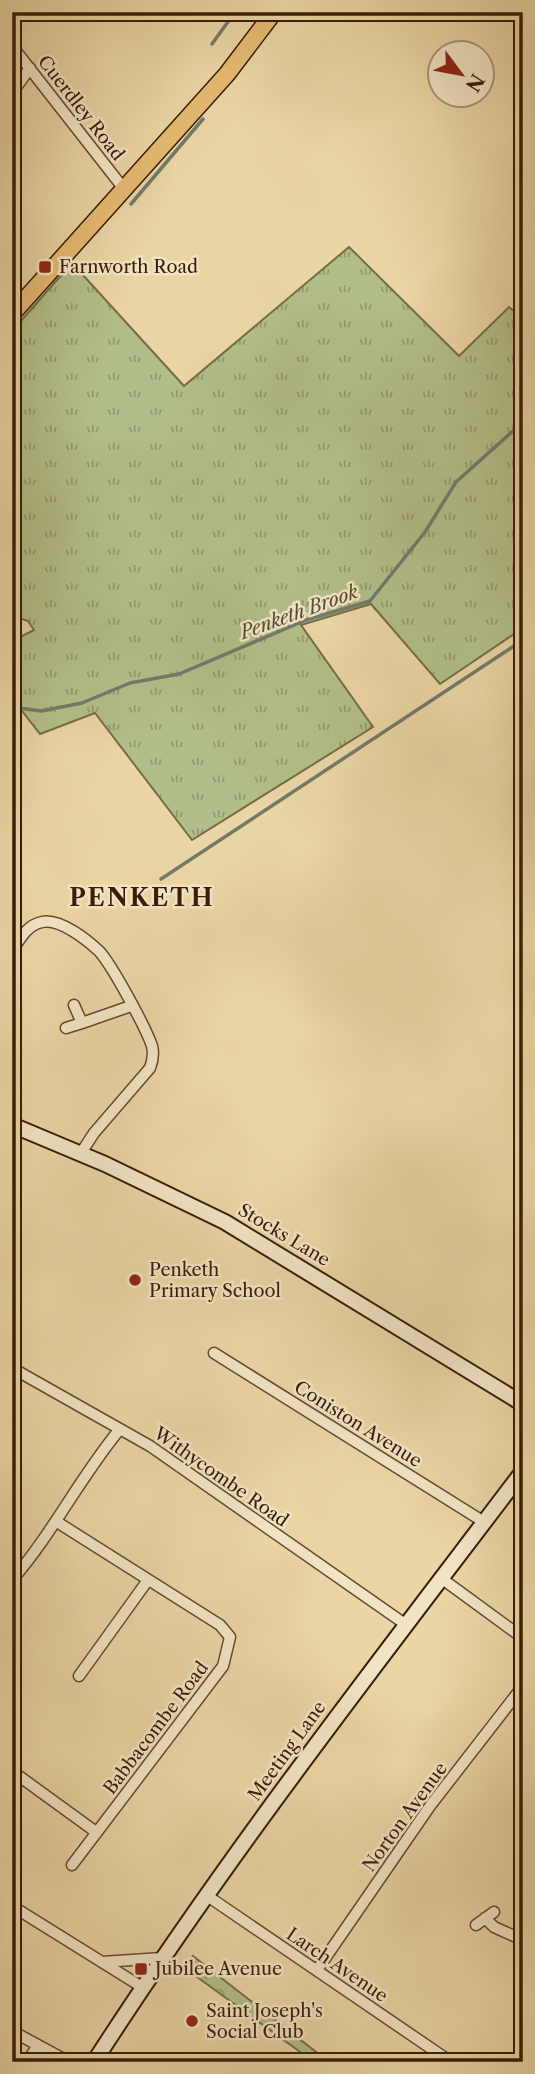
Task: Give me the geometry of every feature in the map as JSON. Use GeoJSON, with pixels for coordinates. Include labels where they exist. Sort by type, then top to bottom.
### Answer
{"type":"FeatureCollection","features":[{"type":"Feature","properties":{"kind":"main road"},"geometry":{"type":"LineString","coordinates":[[12,314],[228,74],[274,12]]}},
{"type":"Feature","properties":{"kind":"street","name":"Cuerdley Road"},"geometry":{"type":"LineString","coordinates":[[12,46],[124,189]]}},
{"type":"Feature","properties":{"kind":"street"},"geometry":{"type":"LineString","coordinates":[[12,93],[30,68]]}},
{"type":"Feature","properties":{"kind":"street"},"geometry":{"type":"LineString","coordinates":[[12,951],[28,928],[43,922],[57,923],[100,952],[151,1044],[153,1060],[81,1153]]}},
{"type":"Feature","properties":{"kind":"street"},"geometry":{"type":"LineString","coordinates":[[74,1005],[82,1023]]}},
{"type":"Feature","properties":{"kind":"street"},"geometry":{"type":"LineString","coordinates":[[66,1028],[131,1006]]}},
{"type":"Feature","properties":{"kind":"street","name":"Stocks Lane"},"geometry":{"type":"LineString","coordinates":[[12,1125],[81,1153],[225,1222],[523,1405]]}},
{"type":"Feature","properties":{"kind":"street","name":"Coniston Avenue"},"geometry":{"type":"LineString","coordinates":[[215,1353],[484,1522]]}},
{"type":"Feature","properties":{"kind":"street","name":"Withycombe Road"},"geometry":{"type":"LineString","coordinates":[[12,1368],[150,1446],[404,1624]]}},
{"type":"Feature","properties":{"kind":"street"},"geometry":{"type":"LineString","coordinates":[[12,1580],[57,1522],[98,1456],[120,1429]]}},
{"type":"Feature","properties":{"kind":"street","name":"Meeting Lane"},"geometry":{"type":"LineString","coordinates":[[94,2062],[206,1895],[404,1624],[523,1471]]}},
{"type":"Feature","properties":{"kind":"street","name":"Babbacombe Road"},"geometry":{"type":"LineString","coordinates":[[57,1522],[220,1625],[230,1637],[229,1651],[223,1666],[72,1866]]}},
{"type":"Feature","properties":{"kind":"street"},"geometry":{"type":"LineString","coordinates":[[441,1578],[523,1639]]}},
{"type":"Feature","properties":{"kind":"street"},"geometry":{"type":"LineString","coordinates":[[79,1676],[148,1580]]}},
{"type":"Feature","properties":{"kind":"street","name":"Norton Avenue"},"geometry":{"type":"LineString","coordinates":[[317,1970],[430,1806],[523,1686]]}},
{"type":"Feature","properties":{"kind":"street"},"geometry":{"type":"LineString","coordinates":[[12,1770],[96,1832]]}},
{"type":"Feature","properties":{"kind":"street","name":"Larch Avenue"},"geometry":{"type":"LineString","coordinates":[[206,1895],[451,2062]]}},
{"type":"Feature","properties":{"kind":"street"},"geometry":{"type":"LineString","coordinates":[[12,1906],[142,1987]]}},
{"type":"Feature","properties":{"kind":"street"},"geometry":{"type":"LineString","coordinates":[[485,1918],[494,1927],[523,1940]]}},
{"type":"Feature","properties":{"kind":"street"},"geometry":{"type":"LineString","coordinates":[[101,1962],[162,1958]]}},
{"type":"Feature","properties":{"kind":"street"},"geometry":{"type":"LineString","coordinates":[[12,2031],[69,2062]]}},
{"type":"Feature","properties":{"kind":"street"},"geometry":{"type":"LineString","coordinates":[[27,2062],[38,2045]]}},
{"type":"Feature","properties":{"kind":"green space"},"geometry":{"type":"Polygon","coordinates":[[[349,247],[459,356],[509,307],[523,319],[523,628],[440,684],[371,604],[301,625],[373,727],[192,840],[95,713],[40,734],[12,698],[12,641],[34,630],[28,621],[19,618],[12,610],[12,331],[72,263],[184,386],[349,247]]]}},
{"type":"Feature","properties":{"kind":"green space"},"geometry":{"type":"Polygon","coordinates":[[[193,1956],[329,2062],[314,2062],[186,1969],[193,1956]]]}},
{"type":"Feature","properties":{"kind":"waterway"},"geometry":{"type":"LineString","coordinates":[[212,44],[235,12]]}},
{"type":"Feature","properties":{"kind":"waterway"},"geometry":{"type":"LineString","coordinates":[[131,204],[203,119]]}},
{"type":"Feature","properties":{"kind":"waterway","name":"Penketh Brook"},"geometry":{"type":"LineString","coordinates":[[12,707],[41,711],[82,703],[130,683],[179,674],[306,620],[370,601],[425,532],[456,482],[523,422]]}},
{"type":"Feature","properties":{"kind":"waterway"},"geometry":{"type":"LineString","coordinates":[[161,879],[523,640]]}},
{"type":"Feature","properties":{"kind":"place","name":"Farnworth Road"},"geometry":{"type":"Point","coordinates":[45,267]}},
{"type":"Feature","properties":{"kind":"place","name":"Penketh Primary School"},"geometry":{"type":"Point","coordinates":[135,1280]}},
{"type":"Feature","properties":{"kind":"place","name":"Jubilee Avenue"},"geometry":{"type":"Point","coordinates":[141,1969]}},
{"type":"Feature","properties":{"kind":"place","name":"Saint Joseph's Social Club"},"geometry":{"type":"Point","coordinates":[192,2021]}},
{"type":"Feature","properties":{"kind":"district","name":"PENKETH"},"geometry":{"type":"Point","coordinates":[142,897]}}]}
